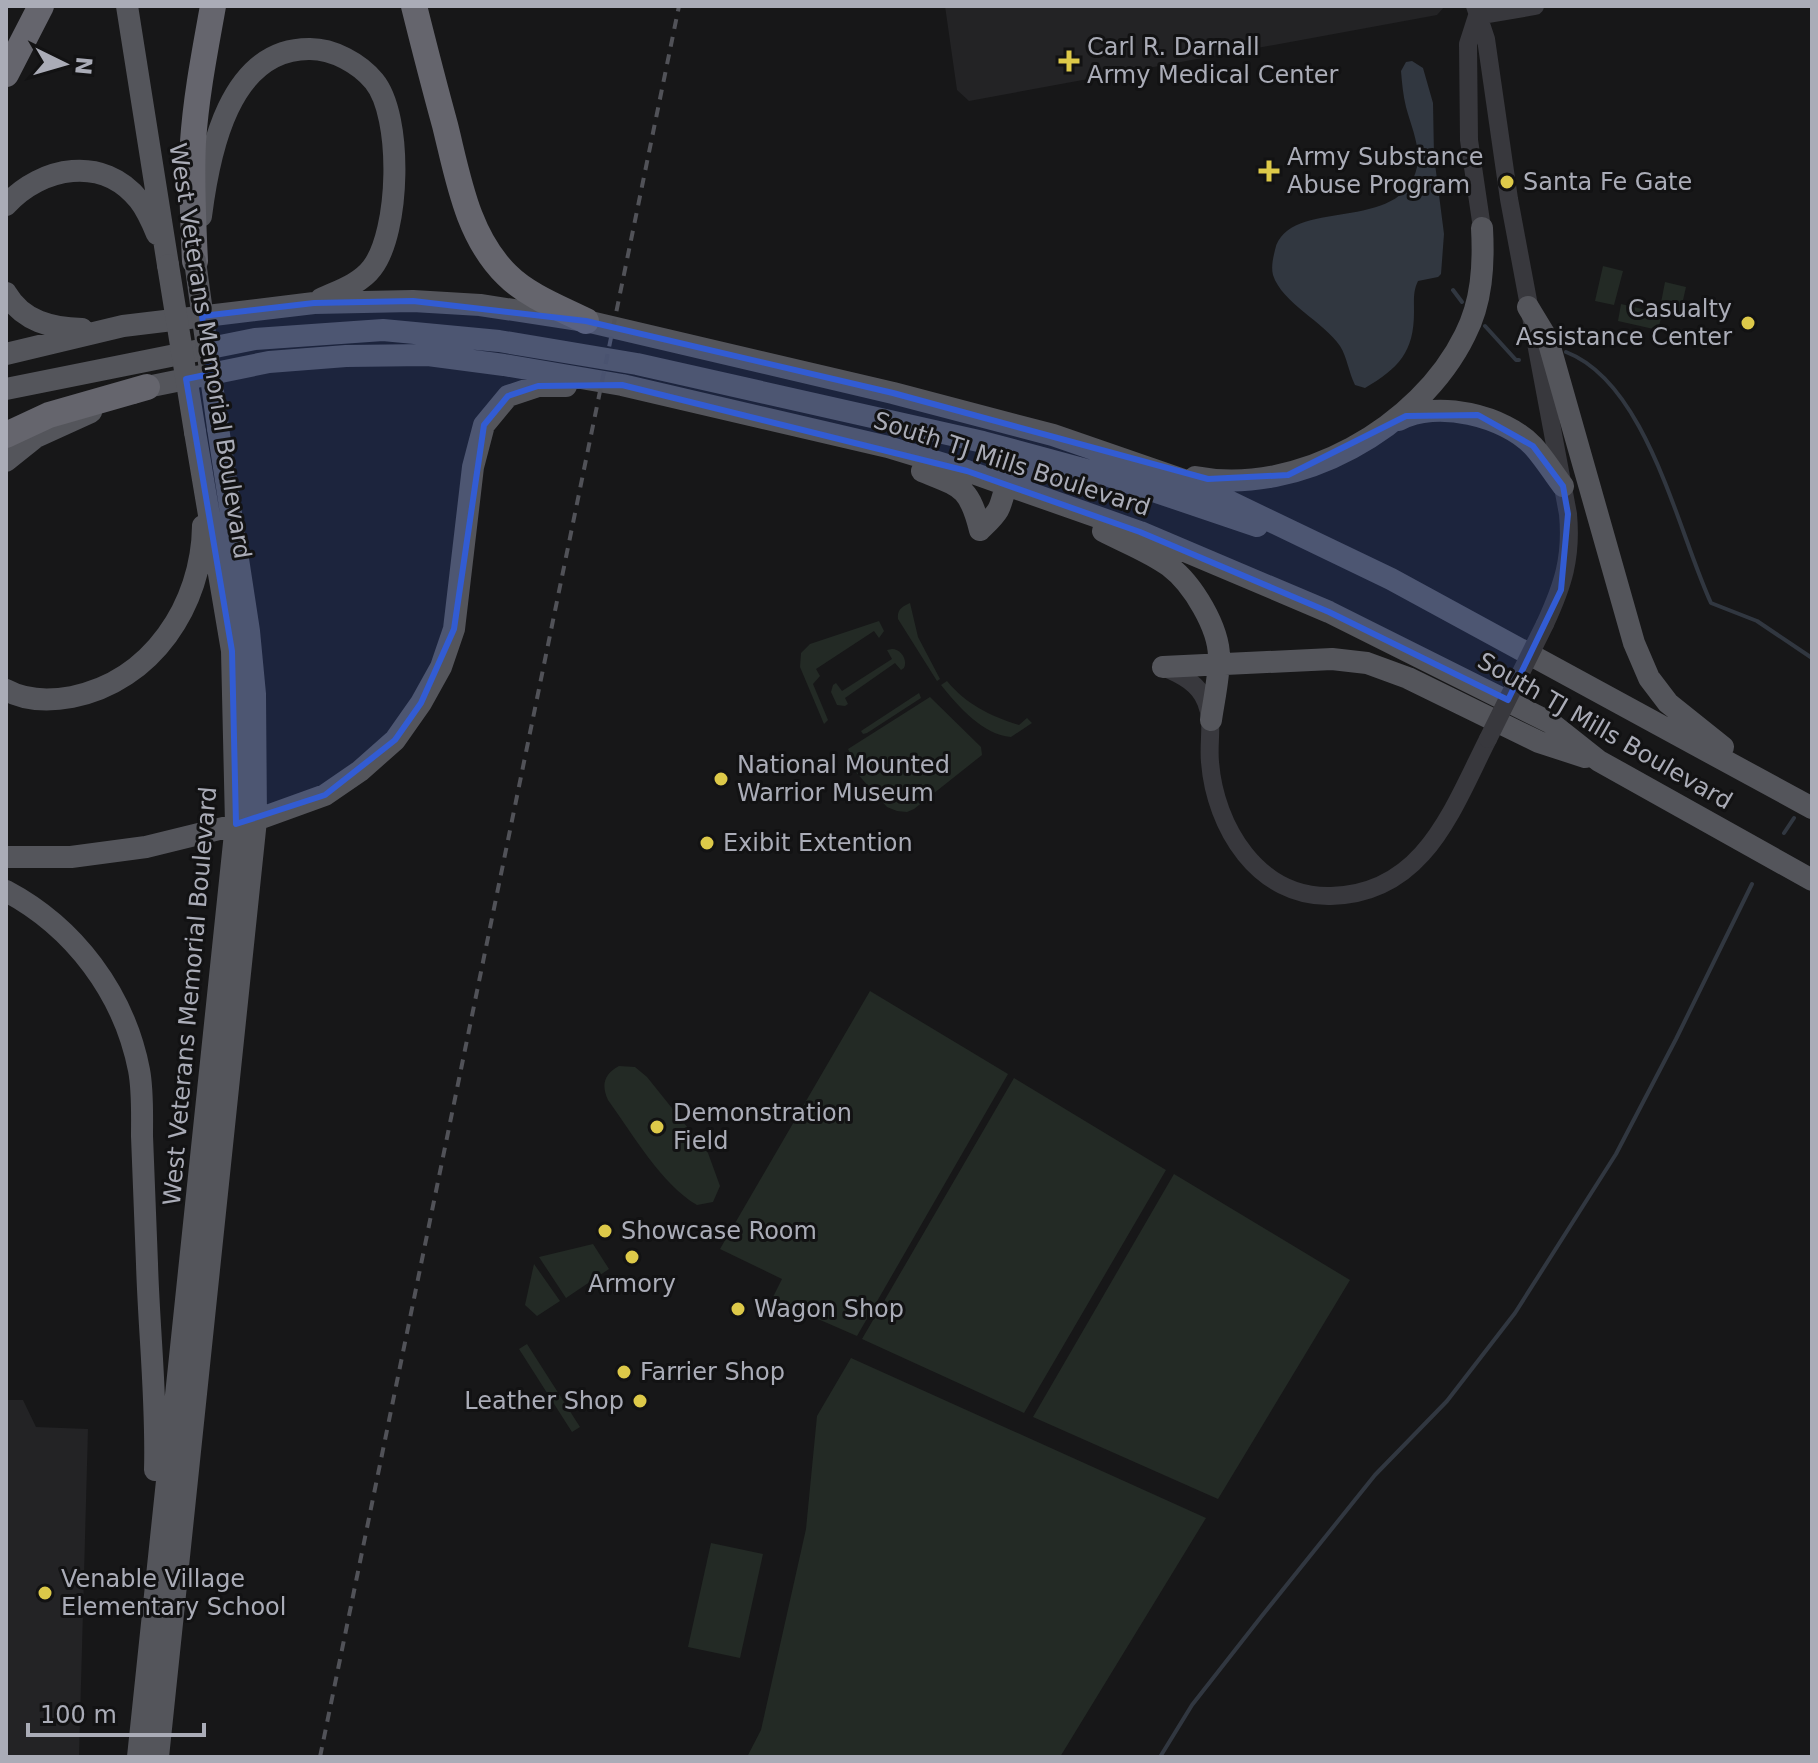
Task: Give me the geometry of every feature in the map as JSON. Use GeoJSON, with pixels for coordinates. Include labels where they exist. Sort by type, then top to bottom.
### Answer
{"type":"FeatureCollection","features":[{"type":"Feature","properties":{"kind":"highway"},"geometry":{"type":"LineString","coordinates":[[6,74],[41,6]]}},
{"type":"Feature","properties":{"kind":"highway"},"geometry":{"type":"LineString","coordinates":[[195,261],[193,142],[213,6]]}},
{"type":"Feature","properties":{"kind":"highway"},"geometry":{"type":"LineString","coordinates":[[414,6],[462,193],[474,227],[490,256],[509,277],[533,294],[586,321]]}},
{"type":"Feature","properties":{"kind":"highway"},"geometry":{"type":"LineString","coordinates":[[6,435],[49,415],[147,387]]}},
{"type":"Feature","properties":{"kind":"main road","name":"West Veterans Memorial Boulevard"},"geometry":{"type":"LineString","coordinates":[[127,6],[232,651],[246,822],[192,1256],[138,1757]]}},
{"type":"Feature","properties":{"kind":"main road","name":"West Veterans Memorial Boulevard"},"geometry":{"type":"LineString","coordinates":[[158,1757],[246,822],[255,694],[249,631],[195,261],[203,194],[227,107],[238,87],[254,71],[273,57],[293,50],[330,51],[368,76],[385,100],[394,152],[394,206],[382,255],[370,272],[314,303]]}},
{"type":"Feature","properties":{"kind":"main road"},"geometry":{"type":"LineString","coordinates":[[6,205],[46,175],[66,172],[99,174],[115,179],[139,200],[167,259]]}},
{"type":"Feature","properties":{"kind":"main road"},"geometry":{"type":"LineString","coordinates":[[1379,432],[1448,366],[1466,333],[1481,290],[1482,228]]}},
{"type":"Feature","properties":{"kind":"main road"},"geometry":{"type":"LineString","coordinates":[[6,293],[12,304],[34,320],[57,328],[123,326]]}},
{"type":"Feature","properties":{"kind":"main road","name":"South TJ Mills Boulevard"},"geometry":{"type":"LineString","coordinates":[[6,354],[123,326],[314,303],[413,301],[480,305],[586,321],[922,400],[1053,435],[1189,482],[1342,555],[1812,808]]}},
{"type":"Feature","properties":{"kind":"main road"},"geometry":{"type":"LineString","coordinates":[[1528,307],[1548,340],[1634,643],[1649,678],[1668,703],[1753,775]]}},
{"type":"Feature","properties":{"kind":"main road","name":"South TJ Mills Boulevard"},"geometry":{"type":"LineString","coordinates":[[6,389],[255,339],[383,330],[499,341],[637,364],[983,442],[1109,476],[1342,555]]}},
{"type":"Feature","properties":{"kind":"main road","name":"South TJ Mills Boulevard"},"geometry":{"type":"LineString","coordinates":[[6,461],[36,437],[147,387],[269,362],[414,355],[504,365],[622,385],[888,447],[1140,532],[1329,612],[1551,723],[1599,761],[1812,879]]}},
{"type":"Feature","properties":{"kind":"main road"},"geometry":{"type":"LineString","coordinates":[[6,857],[86,855],[146,847],[246,822],[325,795],[360,771],[395,740],[441,667],[454,629],[473,467],[484,425],[508,396],[538,386],[622,385]]}},
{"type":"Feature","properties":{"kind":"main road"},"geometry":{"type":"LineString","coordinates":[[1149,468],[1220,480],[1244,481],[1288,475],[1335,456],[1406,416],[1446,411],[1478,415],[1509,428],[1533,446],[1563,486]]}},
{"type":"Feature","properties":{"kind":"main road"},"geometry":{"type":"LineString","coordinates":[[888,447],[915,468],[955,484],[966,493],[974,504],[980,530],[1015,488],[1020,473],[1041,469],[1109,476]]}},
{"type":"Feature","properties":{"kind":"main road"},"geometry":{"type":"LineString","coordinates":[[1015,488],[1170,567],[1194,593],[1212,624],[1217,643],[1218,664],[1211,720]]}},
{"type":"Feature","properties":{"kind":"main road"},"geometry":{"type":"LineString","coordinates":[[6,690],[18,697],[40,700],[75,696],[118,681],[142,664],[162,644],[179,618],[203,550],[204,489]]}},
{"type":"Feature","properties":{"kind":"main road"},"geometry":{"type":"LineString","coordinates":[[1163,667],[1332,659],[1367,663],[1408,678],[1539,742],[1599,761]]}},
{"type":"Feature","properties":{"kind":"main road"},"geometry":{"type":"LineString","coordinates":[[1789,867],[1812,896]]}},
{"type":"Feature","properties":{"kind":"main road"},"geometry":{"type":"LineString","coordinates":[[6,891],[55,924],[86,955],[110,992],[129,1031],[139,1072],[156,1418],[151,1618]]}},
{"type":"Feature","properties":{"kind":"street"},"geometry":{"type":"LineString","coordinates":[[1476,11],[1535,6]]}},
{"type":"Feature","properties":{"kind":"street"},"geometry":{"type":"LineString","coordinates":[[1163,667],[1183,675],[1199,689],[1206,701],[1211,720],[1209,758],[1213,794],[1248,859],[1274,881],[1298,891],[1350,896],[1396,879],[1417,862],[1448,818],[1545,624],[1561,590],[1568,564],[1570,535],[1513,222],[1486,39],[1476,11]]}},
{"type":"Feature","properties":{"kind":"street"},"geometry":{"type":"LineString","coordinates":[[1476,11],[1468,44],[1469,140],[1482,228]]}},
{"type":"Feature","properties":{"kind":"highlighted area"},"geometry":{"type":"Polygon","coordinates":[[[413,301],[586,321],[893,393],[1208,479],[1288,475],[1406,416],[1478,415],[1533,446],[1563,486],[1568,514],[1561,590],[1508,700],[1329,612],[1140,532],[967,471],[622,385],[538,386],[508,396],[484,425],[454,629],[421,703],[395,740],[325,795],[236,824],[232,651],[186,379],[210,374],[202,316],[314,303],[413,301]]]}},
{"type":"Feature","properties":{"kind":"shaded area","name":"Carl R. Darnall Army Medical Center"},"geometry":{"type":"Polygon","coordinates":[[[945,6],[1445,6],[1437,15],[969,101],[957,90],[945,6]]]}},
{"type":"Feature","properties":{"kind":"shaded area"},"geometry":{"type":"Polygon","coordinates":[[[1412,61],[1423,68],[1433,103],[1434,156],[1444,234],[1441,274],[1418,281],[1407,348],[1395,366],[1365,388],[1355,385],[1342,350],[1333,337],[1285,295],[1273,275],[1272,262],[1284,233],[1322,218],[1369,209],[1390,201],[1407,188],[1417,167],[1418,152],[1405,102],[1401,71],[1406,62],[1412,61]]]}},
{"type":"Feature","properties":{"kind":"shaded area"},"geometry":{"type":"Polygon","coordinates":[[[1603,266],[1623,271],[1614,305],[1595,301],[1603,266]]]}},
{"type":"Feature","properties":{"kind":"shaded area"},"geometry":{"type":"Polygon","coordinates":[[[1665,282],[1686,287],[1679,318],[1662,314],[1658,330],[1618,321],[1621,304],[1659,313],[1665,282]]]}},
{"type":"Feature","properties":{"kind":"shaded area"},"geometry":{"type":"Polygon","coordinates":[[[910,603],[918,637],[940,679],[937,681],[898,619],[901,609],[910,603]]]}},
{"type":"Feature","properties":{"kind":"shaded area"},"geometry":{"type":"Polygon","coordinates":[[[879,621],[884,631],[879,638],[874,631],[816,669],[820,676],[813,684],[828,720],[824,724],[800,667],[801,653],[810,644],[879,621]]]}},
{"type":"Feature","properties":{"kind":"shaded area"},"geometry":{"type":"Polygon","coordinates":[[[892,649],[903,656],[904,668],[901,670],[895,663],[845,698],[848,704],[837,705],[831,692],[833,685],[836,683],[842,691],[892,659],[887,650],[892,649]]]}},
{"type":"Feature","properties":{"kind":"shaded area"},"geometry":{"type":"Polygon","coordinates":[[[947,681],[970,703],[988,713],[1019,725],[1027,718],[1032,723],[1011,737],[991,731],[955,702],[941,685],[947,681]]]}},
{"type":"Feature","properties":{"kind":"shaded area"},"geometry":{"type":"Polygon","coordinates":[[[919,693],[921,698],[863,734],[861,731],[919,693]]]}},
{"type":"Feature","properties":{"kind":"shaded area"},"geometry":{"type":"Polygon","coordinates":[[[930,697],[981,747],[982,755],[914,809],[897,811],[887,807],[854,770],[858,768],[848,749],[930,697]]]}},
{"type":"Feature","properties":{"kind":"shaded area"},"geometry":{"type":"Polygon","coordinates":[[[870,991],[1008,1074],[857,1336],[772,1299],[782,1279],[720,1249],[870,991]]]}},
{"type":"Feature","properties":{"kind":"shaded area","name":"Demonstration Field"},"geometry":{"type":"Polygon","coordinates":[[[619,1066],[635,1067],[647,1077],[708,1153],[720,1186],[713,1202],[697,1205],[672,1185],[608,1100],[605,1080],[619,1066]]]}},
{"type":"Feature","properties":{"kind":"shaded area"},"geometry":{"type":"Polygon","coordinates":[[[1014,1078],[1166,1170],[1024,1413],[862,1339],[1014,1078]]]}},
{"type":"Feature","properties":{"kind":"shaded area"},"geometry":{"type":"Polygon","coordinates":[[[1174,1174],[1350,1280],[1218,1499],[1033,1417],[1174,1174]]]}},
{"type":"Feature","properties":{"kind":"shaded area"},"geometry":{"type":"Polygon","coordinates":[[[593,1244],[609,1269],[566,1298],[539,1257],[593,1244]]]}},
{"type":"Feature","properties":{"kind":"shaded area"},"geometry":{"type":"Polygon","coordinates":[[[534,1264],[560,1301],[537,1316],[525,1305],[534,1264]]]}},
{"type":"Feature","properties":{"kind":"shaded area"},"geometry":{"type":"Polygon","coordinates":[[[527,1344],[580,1427],[572,1432],[519,1349],[527,1344]]]}},
{"type":"Feature","properties":{"kind":"shaded area"},"geometry":{"type":"Polygon","coordinates":[[[851,1358],[1206,1518],[1060,1757],[747,1757],[761,1730],[806,1529],[817,1416],[851,1358]]]}},
{"type":"Feature","properties":{"kind":"shaded area","name":"Venable Village Elementary School"},"geometry":{"type":"Polygon","coordinates":[[[6,1400],[23,1400],[36,1427],[88,1429],[79,1757],[6,1757],[6,1400]]]}},
{"type":"Feature","properties":{"kind":"shaded area"},"geometry":{"type":"Polygon","coordinates":[[[711,1543],[763,1554],[740,1658],[688,1647],[711,1543]]]}},
{"type":"Feature","properties":{"kind":"waterway"},"geometry":{"type":"LineString","coordinates":[[1453,290],[1462,302]]}},
{"type":"Feature","properties":{"kind":"waterway"},"geometry":{"type":"LineString","coordinates":[[1485,326],[1519,360]]}},
{"type":"Feature","properties":{"kind":"waterway"},"geometry":{"type":"LineString","coordinates":[[1566,352],[1594,369],[1618,394],[1639,426],[1672,499],[1711,603],[1757,621],[1812,658]]}},
{"type":"Feature","properties":{"kind":"waterway"},"geometry":{"type":"LineString","coordinates":[[1784,833],[1794,818]]}},
{"type":"Feature","properties":{"kind":"waterway"},"geometry":{"type":"LineString","coordinates":[[1160,1757],[1192,1705],[1261,1617],[1375,1475],[1447,1401],[1515,1313],[1616,1154],[1752,884]]}},
{"type":"Feature","properties":{"kind":"railway"},"geometry":{"type":"LineString","coordinates":[[320,1757],[679,6]]}},
{"type":"Feature","properties":{"kind":"place","name":"Carl R. Darnall Army Medical Center"},"geometry":{"type":"Point","coordinates":[1069,61]}},
{"type":"Feature","properties":{"kind":"place","name":"Army Substance Abuse Program"},"geometry":{"type":"Point","coordinates":[1269,171]}},
{"type":"Feature","properties":{"kind":"place","name":"Santa Fe Gate"},"geometry":{"type":"Point","coordinates":[1507,182]}},
{"type":"Feature","properties":{"kind":"place","name":"Casualty Assistance Center"},"geometry":{"type":"Point","coordinates":[1748,323]}},
{"type":"Feature","properties":{"kind":"place","name":"National Mounted Warrior Museum"},"geometry":{"type":"Point","coordinates":[721,779]}},
{"type":"Feature","properties":{"kind":"place","name":"Exibit Extention"},"geometry":{"type":"Point","coordinates":[707,843]}},
{"type":"Feature","properties":{"kind":"place","name":"Demonstration Field"},"geometry":{"type":"Point","coordinates":[657,1127]}},
{"type":"Feature","properties":{"kind":"place","name":"Showcase Room"},"geometry":{"type":"Point","coordinates":[605,1231]}},
{"type":"Feature","properties":{"kind":"place","name":"Armory"},"geometry":{"type":"Point","coordinates":[632,1257]}},
{"type":"Feature","properties":{"kind":"place","name":"Wagon Shop"},"geometry":{"type":"Point","coordinates":[738,1309]}},
{"type":"Feature","properties":{"kind":"place","name":"Farrier Shop"},"geometry":{"type":"Point","coordinates":[624,1372]}},
{"type":"Feature","properties":{"kind":"place","name":"Leather Shop"},"geometry":{"type":"Point","coordinates":[640,1401]}},
{"type":"Feature","properties":{"kind":"place","name":"Venable Village Elementary School"},"geometry":{"type":"Point","coordinates":[45,1593]}}]}
